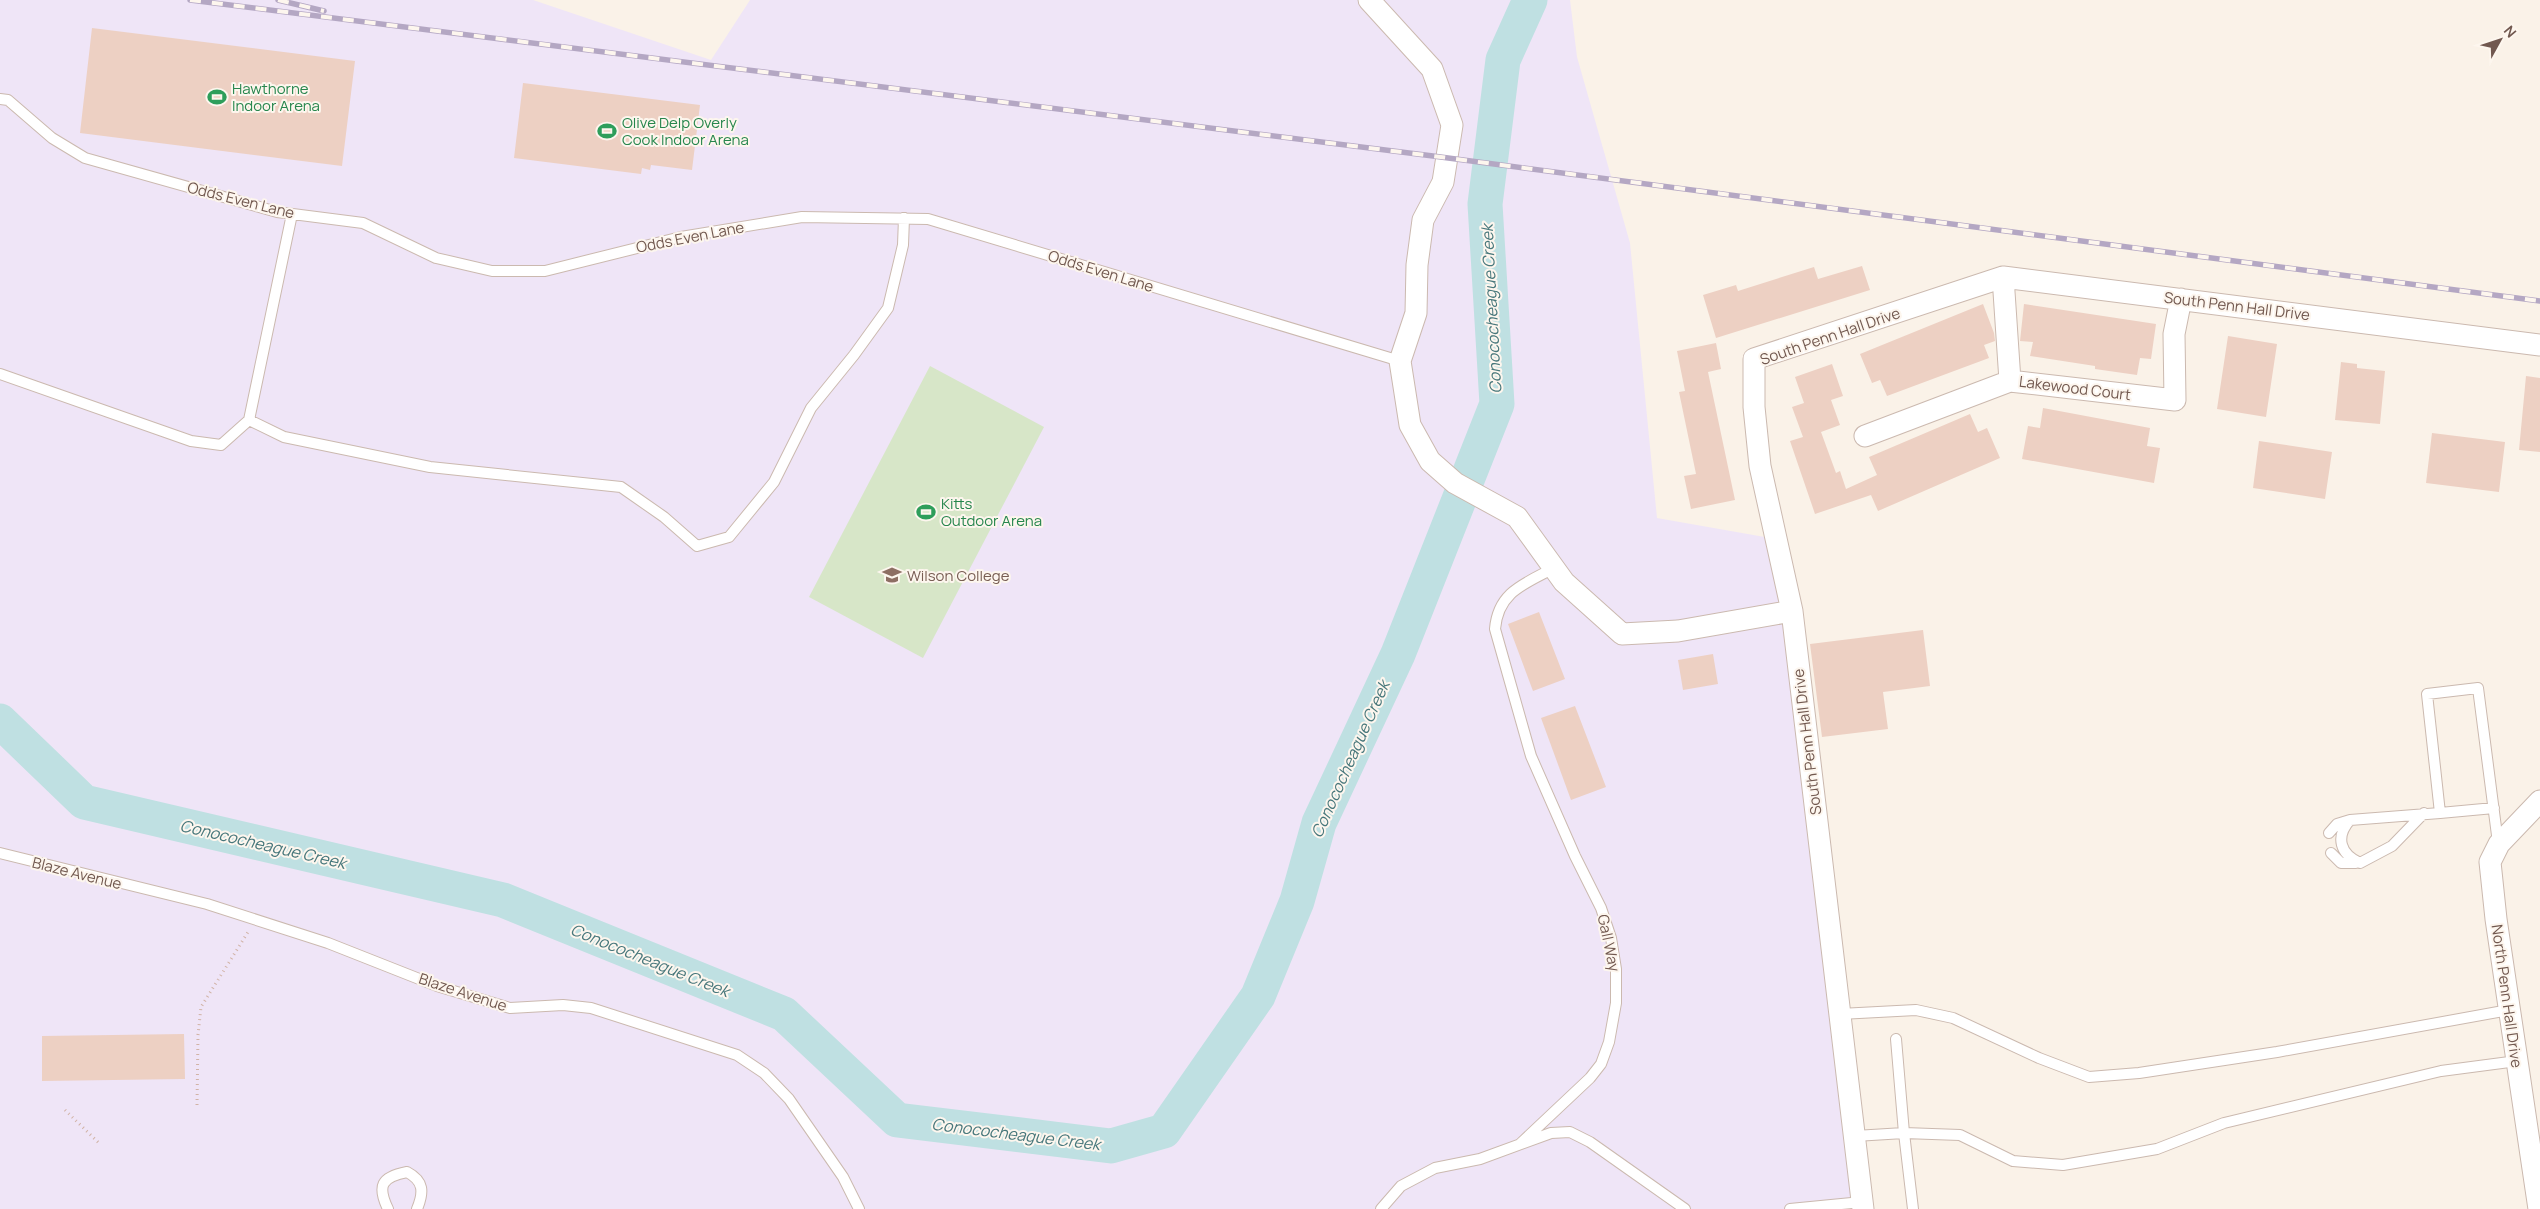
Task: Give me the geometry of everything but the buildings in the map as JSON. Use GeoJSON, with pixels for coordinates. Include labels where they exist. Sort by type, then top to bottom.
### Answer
{"type":"FeatureCollection","features":[{"type":"Feature","properties":{"kind":"street"},"geometry":{"type":"LineString","coordinates":[[1368,0],[1432,69],[1452,125],[1443,182],[1423,220],[1417,265],[1416,313],[1400,361],[1410,425],[1430,461],[1455,483],[1508,510],[1517,517],[1564,582],[1622,634],[1678,631],[1792,611]]}},
{"type":"Feature","properties":{"kind":"street"},"geometry":{"type":"LineString","coordinates":[[2003,277],[2010,381]]}},
{"type":"Feature","properties":{"kind":"street","name":"South Penn Hall Drive"},"geometry":{"type":"LineString","coordinates":[[1863,1205],[1792,611],[1760,466],[1754,407],[1754,359],[2003,277],[2540,345]]}},
{"type":"Feature","properties":{"kind":"street","name":"Lakewood Court"},"geometry":{"type":"LineString","coordinates":[[1865,436],[2010,381],[2175,400],[2174,334],[2181,299]]}},
{"type":"Feature","properties":{"kind":"street","name":"North Penn Hall Drive"},"geometry":{"type":"LineString","coordinates":[[2539,1209],[2509,1010],[2490,862],[2498,844],[2540,801]]}},
{"type":"Feature","properties":{"kind":"lane","name":"Odds Even Lane"},"geometry":{"type":"LineString","coordinates":[[0,99],[8,100],[52,138],[85,158],[277,212],[363,223],[436,258],[492,271],[545,271],[681,237],[802,216],[928,219],[1400,361]]}},
{"type":"Feature","properties":{"kind":"lane"},"geometry":{"type":"LineString","coordinates":[[0,374],[191,441],[221,445],[249,420],[292,214]]}},
{"type":"Feature","properties":{"kind":"lane"},"geometry":{"type":"LineString","coordinates":[[249,420],[284,437],[430,467],[621,487],[664,517],[697,546],[729,537],[774,482],[811,408],[854,355],[888,308],[903,245],[904,218]]}},
{"type":"Feature","properties":{"kind":"lane","name":"Gall Way"},"geometry":{"type":"LineString","coordinates":[[1381,1209],[1401,1186],[1435,1168],[1480,1159],[1520,1144],[1590,1078],[1601,1064],[1609,1042],[1616,1003],[1616,969],[1611,938],[1602,908],[1567,840],[1531,756],[1495,629],[1496,616],[1502,603],[1516,589],[1554,568]]}},
{"type":"Feature","properties":{"kind":"lane"},"geometry":{"type":"LineString","coordinates":[[2440,813],[2427,694],[2478,688],[2498,844]]}},
{"type":"Feature","properties":{"kind":"lane"},"geometry":{"type":"LineString","coordinates":[[2329,833],[2337,824],[2350,820],[2494,808]]}},
{"type":"Feature","properties":{"kind":"lane"},"geometry":{"type":"LineString","coordinates":[[2331,853],[2340,863],[2360,863],[2392,846],[2424,814]]}},
{"type":"Feature","properties":{"kind":"lane"},"geometry":{"type":"LineString","coordinates":[[2350,820],[2344,827],[2341,839],[2349,858],[2360,863]]}},
{"type":"Feature","properties":{"kind":"lane","name":"Blaze Avenue"},"geometry":{"type":"LineString","coordinates":[[0,854],[208,904],[328,943],[437,986],[510,1008],[562,1005],[591,1008],[738,1056],[764,1073],[790,1099],[843,1178],[860,1209]]}},
{"type":"Feature","properties":{"kind":"lane"},"geometry":{"type":"LineString","coordinates":[[1840,1014],[1916,1010],[1954,1018],[2039,1058],[2089,1077],[2139,1073],[2277,1052],[2509,1010]]}},
{"type":"Feature","properties":{"kind":"lane"},"geometry":{"type":"LineString","coordinates":[[1896,1039],[1913,1209]]}},
{"type":"Feature","properties":{"kind":"lane"},"geometry":{"type":"LineString","coordinates":[[1855,1136],[1904,1133],[1960,1135],[2012,1161],[2064,1165],[2157,1149],[2224,1124],[2441,1071],[2517,1061]]}},
{"type":"Feature","properties":{"kind":"lane"},"geometry":{"type":"LineString","coordinates":[[1520,1144],[1552,1133],[1570,1132],[1590,1142],[1685,1209]]}},
{"type":"Feature","properties":{"kind":"lane"},"geometry":{"type":"LineString","coordinates":[[388,1209],[381,1194],[384,1184],[388,1178],[407,1172],[416,1177],[422,1186],[421,1198],[417,1209]]}},
{"type":"Feature","properties":{"kind":"lane"},"geometry":{"type":"LineString","coordinates":[[1790,1209],[1863,1205]]}},
{"type":"Feature","properties":{"kind":"path"},"geometry":{"type":"LineString","coordinates":[[197,1105],[198,1035],[201,1006],[255,920]]}},
{"type":"Feature","properties":{"kind":"path"},"geometry":{"type":"LineString","coordinates":[[65,1110],[100,1144]]}},
{"type":"Feature","properties":{"kind":"shaded area","name":"Wilson College"},"geometry":{"type":"Polygon","coordinates":[[[0,0],[533,0],[711,60],[750,0],[1570,0],[1577,57],[1630,243],[1657,518],[1776,539],[1863,1209],[0,1209],[0,0]]]}},
{"type":"Feature","properties":{"kind":"green space","name":"Kitts Outdoor Arena"},"geometry":{"type":"Polygon","coordinates":[[[930,366],[1044,427],[923,658],[809,597],[930,366]]]}},
{"type":"Feature","properties":{"kind":"waterway","name":"Conococheague Creek"},"geometry":{"type":"LineString","coordinates":[[0,721],[84,802],[503,900],[784,1014],[897,1120],[1111,1146],[1164,1131],[1258,996],[1297,901],[1319,823],[1398,654],[1497,404],[1485,204],[1503,60],[1530,0]]}},
{"type":"Feature","properties":{"kind":"railway"},"geometry":{"type":"LineString","coordinates":[[190,0],[1433,156],[2540,301]]}},
{"type":"Feature","properties":{"kind":"railway"},"geometry":{"type":"LineString","coordinates":[[278,0],[324,11]]}},
{"type":"Feature","properties":{"kind":"place","name":"Hawthorne Indoor Arena"},"geometry":{"type":"Point","coordinates":[217,97]}},
{"type":"Feature","properties":{"kind":"place","name":"Olive Delp Overly Cook Indoor Arena"},"geometry":{"type":"Point","coordinates":[607,131]}},
{"type":"Feature","properties":{"kind":"place","name":"Kitts Outdoor Arena"},"geometry":{"type":"Point","coordinates":[926,512]}},
{"type":"Feature","properties":{"kind":"place","name":"Wilson College"},"geometry":{"type":"Point","coordinates":[892,575]}}]}
